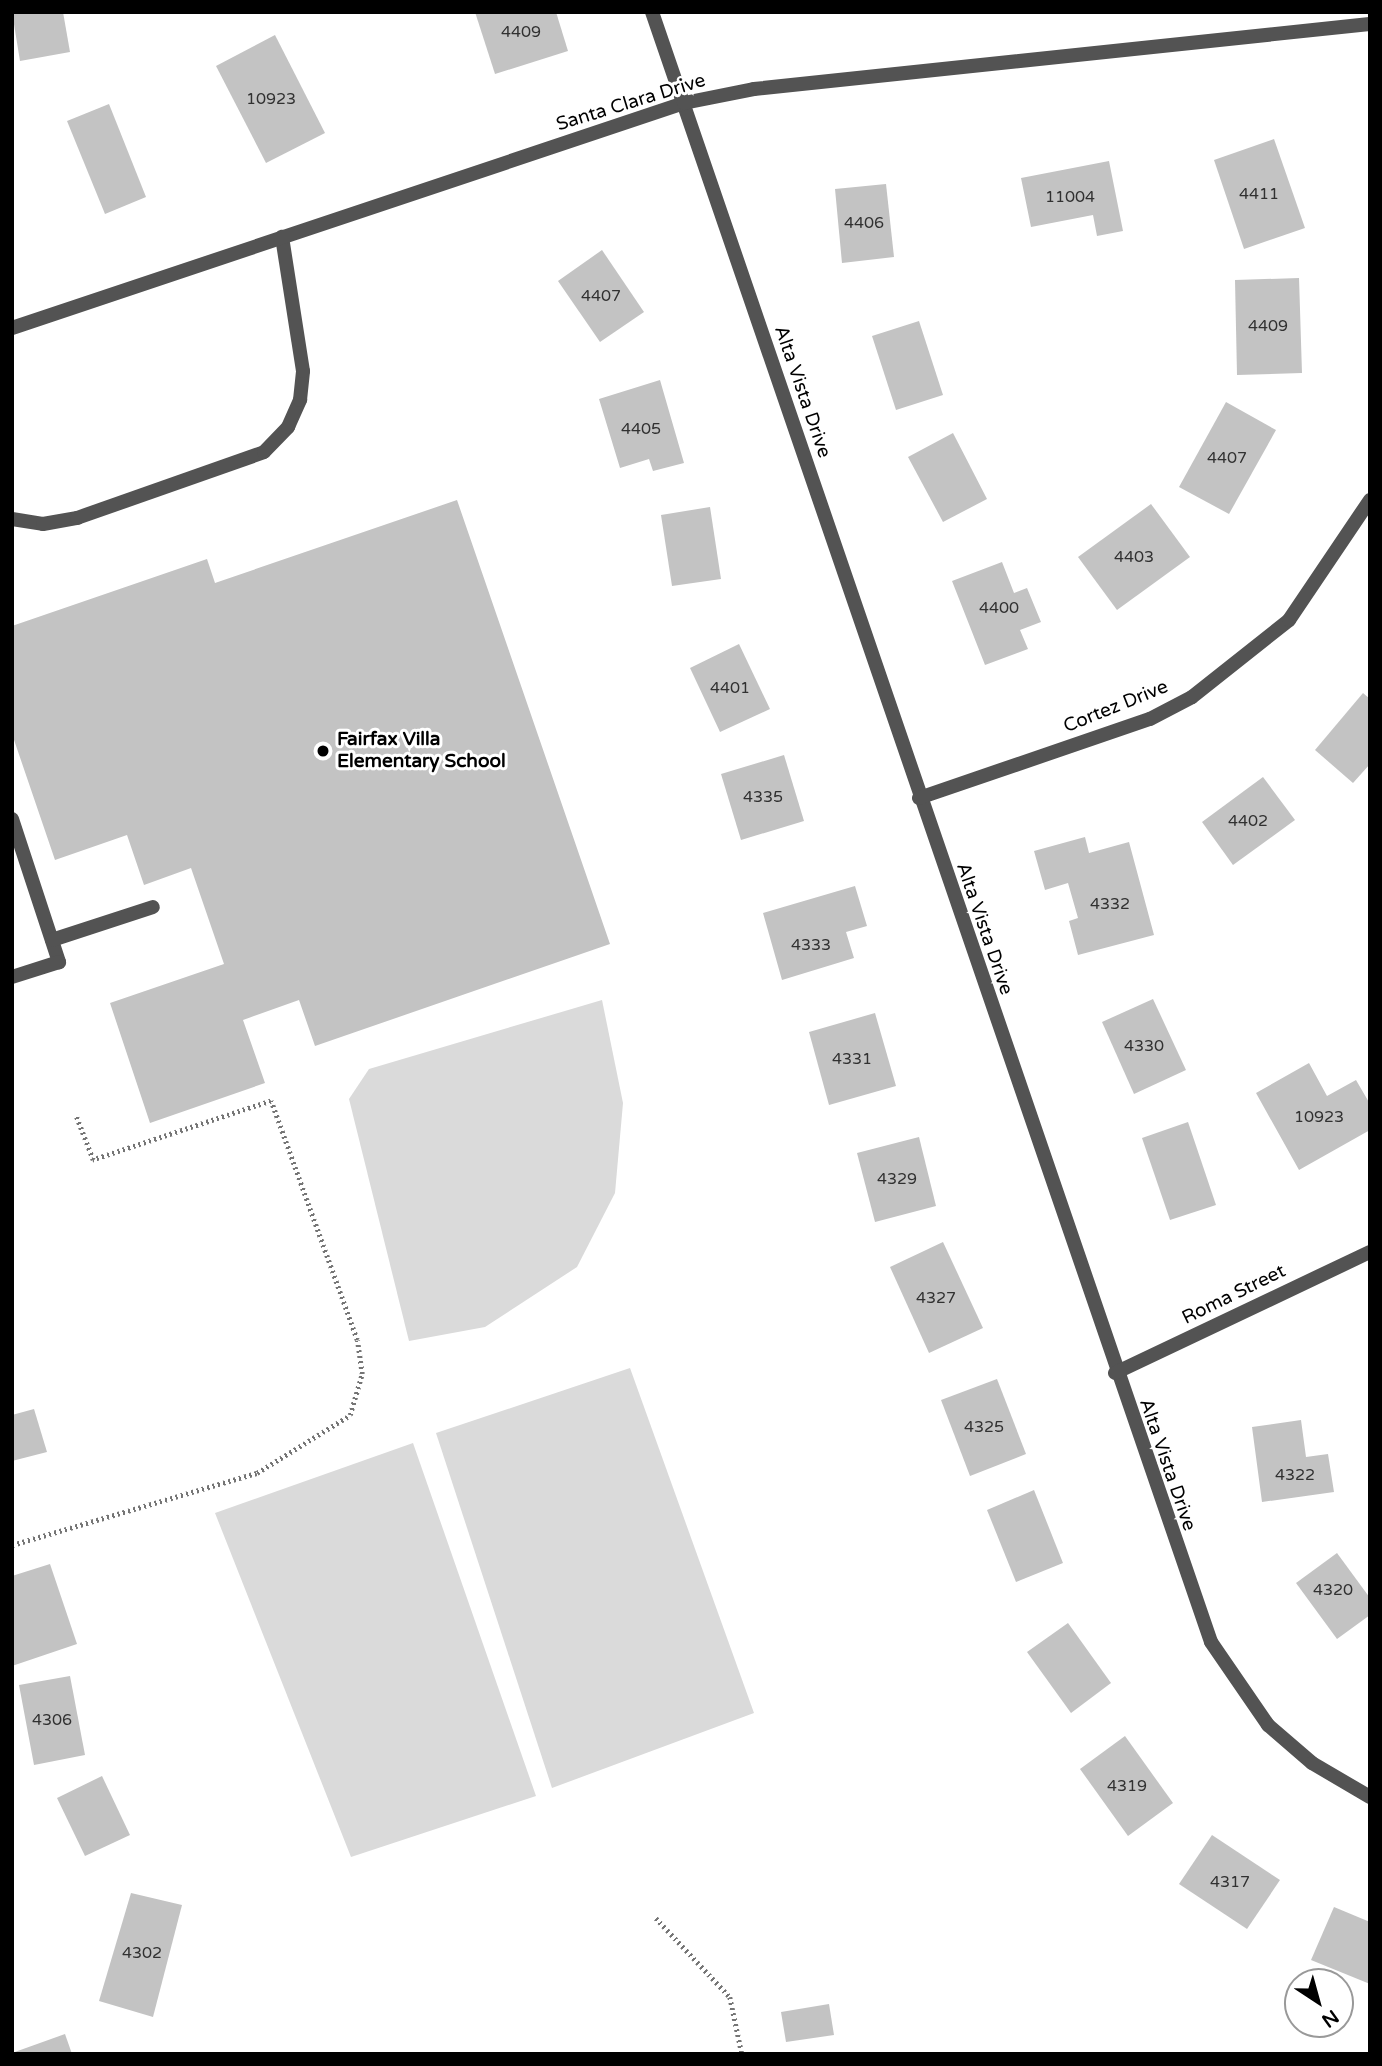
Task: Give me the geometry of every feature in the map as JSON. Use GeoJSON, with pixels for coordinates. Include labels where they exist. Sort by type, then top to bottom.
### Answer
{"type":"FeatureCollection","features":[{"type":"Feature","properties":{"kind":"street","name":"Alta Vista Drive"},"geometry":{"type":"LineString","coordinates":[[652,12],[1185,1576],[1235,1685],[1312,1763],[1370,1797]]}},
{"type":"Feature","properties":{"kind":"street","name":"Santa Clara Drive"},"geometry":{"type":"LineString","coordinates":[[12,328],[684,103],[754,89],[1370,24]]}},
{"type":"Feature","properties":{"kind":"street"},"geometry":{"type":"LineString","coordinates":[[12,519],[43,524],[77,518],[272,444],[300,400],[303,371],[282,237]]}},
{"type":"Feature","properties":{"kind":"street","name":"Cortez Drive"},"geometry":{"type":"LineString","coordinates":[[919,799],[1150,719],[1202,690],[1310,596],[1370,500]]}},
{"type":"Feature","properties":{"kind":"street"},"geometry":{"type":"LineString","coordinates":[[12,818],[59,962],[19,975]]}},
{"type":"Feature","properties":{"kind":"street"},"geometry":{"type":"LineString","coordinates":[[52,940],[153,907]]}},
{"type":"Feature","properties":{"kind":"street","name":"Roma Street"},"geometry":{"type":"LineString","coordinates":[[1115,1373],[1370,1252]]}},
{"type":"Feature","properties":{"kind":"path"},"geometry":{"type":"LineString","coordinates":[[12,1545],[257,1473],[350,1415],[362,1374],[357,1340],[271,1101],[93,1160],[76,1116]]}},
{"type":"Feature","properties":{"kind":"path"},"geometry":{"type":"LineString","coordinates":[[656,1918],[730,1997],[742,2054]]}},
{"type":"Feature","properties":{"kind":"shaded area"},"geometry":{"type":"Polygon","coordinates":[[[602,1000],[623,1103],[615,1193],[577,1267],[485,1327],[409,1341],[349,1099],[369,1069],[602,1000]]]}},
{"type":"Feature","properties":{"kind":"shaded area"},"geometry":{"type":"Polygon","coordinates":[[[630,1368],[754,1713],[552,1788],[436,1433],[630,1368]]]}},
{"type":"Feature","properties":{"kind":"shaded area"},"geometry":{"type":"Polygon","coordinates":[[[413,1443],[536,1796],[351,1857],[215,1513],[413,1443]]]}},
{"type":"Feature","properties":{"kind":"building"},"geometry":{"type":"Polygon","coordinates":[[[12,12],[63,12],[70,52],[20,61],[12,12]]]}},
{"type":"Feature","properties":{"kind":"building"},"geometry":{"type":"Polygon","coordinates":[[[475,12],[556,12],[568,51],[495,74],[475,12]]]}},
{"type":"Feature","properties":{"kind":"building"},"geometry":{"type":"Polygon","coordinates":[[[275,35],[325,133],[266,163],[216,66],[275,35]]]}},
{"type":"Feature","properties":{"kind":"building"},"geometry":{"type":"Polygon","coordinates":[[[109,104],[146,197],[105,214],[67,121],[109,104]]]}},
{"type":"Feature","properties":{"kind":"building"},"geometry":{"type":"Polygon","coordinates":[[[1274,139],[1305,228],[1244,249],[1214,160],[1274,139]]]}},
{"type":"Feature","properties":{"kind":"building"},"geometry":{"type":"Polygon","coordinates":[[[1109,161],[1123,231],[1097,236],[1093,215],[1031,227],[1021,178],[1109,161]]]}},
{"type":"Feature","properties":{"kind":"building"},"geometry":{"type":"Polygon","coordinates":[[[886,184],[894,257],[842,263],[835,189],[886,184]]]}},
{"type":"Feature","properties":{"kind":"building"},"geometry":{"type":"Polygon","coordinates":[[[602,250],[644,312],[600,342],[558,281],[602,250]]]}},
{"type":"Feature","properties":{"kind":"building"},"geometry":{"type":"Polygon","coordinates":[[[1299,278],[1302,373],[1237,375],[1235,280],[1299,278]]]}},
{"type":"Feature","properties":{"kind":"building"},"geometry":{"type":"Polygon","coordinates":[[[919,321],[943,395],[896,410],[872,336],[919,321]]]}},
{"type":"Feature","properties":{"kind":"building"},"geometry":{"type":"Polygon","coordinates":[[[660,380],[684,463],[653,471],[649,459],[620,468],[599,399],[660,380]]]}},
{"type":"Feature","properties":{"kind":"building"},"geometry":{"type":"Polygon","coordinates":[[[1226,402],[1276,430],[1229,514],[1179,487],[1226,402]]]}},
{"type":"Feature","properties":{"kind":"building"},"geometry":{"type":"Polygon","coordinates":[[[953,433],[987,499],[943,522],[908,457],[953,433]]]}},
{"type":"Feature","properties":{"kind":"building"},"geometry":{"type":"Polygon","coordinates":[[[457,500],[610,944],[315,1046],[299,1000],[243,1020],[265,1083],[150,1123],[110,1003],[224,964],[191,868],[144,885],[127,835],[55,860],[12,734],[12,626],[207,559],[215,583],[457,500]]]}},
{"type":"Feature","properties":{"kind":"building"},"geometry":{"type":"Polygon","coordinates":[[[1151,504],[1190,557],[1117,610],[1078,557],[1151,504]]]}},
{"type":"Feature","properties":{"kind":"building"},"geometry":{"type":"Polygon","coordinates":[[[710,507],[721,579],[672,586],[661,515],[710,507]]]}},
{"type":"Feature","properties":{"kind":"building"},"geometry":{"type":"Polygon","coordinates":[[[1002,562],[1014,593],[1027,588],[1041,622],[1020,630],[1028,649],[985,665],[952,581],[1002,562]]]}},
{"type":"Feature","properties":{"kind":"building"},"geometry":{"type":"Polygon","coordinates":[[[739,644],[770,709],[720,732],[690,668],[739,644]]]}},
{"type":"Feature","properties":{"kind":"building"},"geometry":{"type":"Polygon","coordinates":[[[1363,693],[1370,699],[1370,764],[1353,783],[1315,750],[1363,693]]]}},
{"type":"Feature","properties":{"kind":"building"},"geometry":{"type":"Polygon","coordinates":[[[784,755],[804,821],[741,840],[721,774],[784,755]]]}},
{"type":"Feature","properties":{"kind":"building"},"geometry":{"type":"Polygon","coordinates":[[[1263,777],[1295,820],[1233,865],[1202,822],[1263,777]]]}},
{"type":"Feature","properties":{"kind":"building"},"geometry":{"type":"Polygon","coordinates":[[[1085,837],[1089,853],[1129,842],[1154,935],[1078,955],[1069,921],[1078,918],[1068,883],[1045,890],[1034,851],[1085,837]]]}},
{"type":"Feature","properties":{"kind":"building"},"geometry":{"type":"Polygon","coordinates":[[[855,886],[867,926],[846,932],[854,958],[782,980],[763,913],[855,886]]]}},
{"type":"Feature","properties":{"kind":"building"},"geometry":{"type":"Polygon","coordinates":[[[1153,999],[1186,1070],[1134,1094],[1102,1022],[1153,999]]]}},
{"type":"Feature","properties":{"kind":"building"},"geometry":{"type":"Polygon","coordinates":[[[875,1013],[896,1086],[829,1105],[809,1032],[875,1013]]]}},
{"type":"Feature","properties":{"kind":"building"},"geometry":{"type":"Polygon","coordinates":[[[1309,1063],[1327,1096],[1356,1080],[1370,1104],[1370,1130],[1299,1170],[1256,1093],[1309,1063]]]}},
{"type":"Feature","properties":{"kind":"building"},"geometry":{"type":"Polygon","coordinates":[[[1188,1122],[1216,1205],[1170,1220],[1142,1138],[1188,1122]]]}},
{"type":"Feature","properties":{"kind":"building"},"geometry":{"type":"Polygon","coordinates":[[[919,1137],[936,1206],[875,1222],[857,1153],[919,1137]]]}},
{"type":"Feature","properties":{"kind":"building"},"geometry":{"type":"Polygon","coordinates":[[[943,1242],[983,1328],[929,1353],[890,1267],[943,1242]]]}},
{"type":"Feature","properties":{"kind":"building"},"geometry":{"type":"Polygon","coordinates":[[[997,1379],[1026,1454],[970,1476],[941,1400],[997,1379]]]}},
{"type":"Feature","properties":{"kind":"building"},"geometry":{"type":"Polygon","coordinates":[[[34,1409],[47,1452],[12,1461],[12,1415],[34,1409]]]}},
{"type":"Feature","properties":{"kind":"building"},"geometry":{"type":"Polygon","coordinates":[[[1301,1420],[1306,1457],[1328,1454],[1334,1492],[1262,1502],[1252,1427],[1301,1420]]]}},
{"type":"Feature","properties":{"kind":"building"},"geometry":{"type":"Polygon","coordinates":[[[1034,1490],[1063,1563],[1016,1582],[987,1510],[1034,1490]]]}},
{"type":"Feature","properties":{"kind":"building"},"geometry":{"type":"Polygon","coordinates":[[[1337,1553],[1370,1598],[1370,1615],[1337,1639],[1296,1583],[1337,1553]]]}},
{"type":"Feature","properties":{"kind":"building"},"geometry":{"type":"Polygon","coordinates":[[[50,1564],[77,1644],[12,1666],[12,1576],[50,1564]]]}},
{"type":"Feature","properties":{"kind":"building"},"geometry":{"type":"Polygon","coordinates":[[[1068,1623],[1111,1683],[1071,1713],[1027,1652],[1068,1623]]]}},
{"type":"Feature","properties":{"kind":"building"},"geometry":{"type":"Polygon","coordinates":[[[70,1676],[85,1755],[34,1765],[19,1685],[70,1676]]]}},
{"type":"Feature","properties":{"kind":"building"},"geometry":{"type":"Polygon","coordinates":[[[1125,1736],[1173,1803],[1128,1836],[1080,1769],[1125,1736]]]}},
{"type":"Feature","properties":{"kind":"building"},"geometry":{"type":"Polygon","coordinates":[[[102,1776],[130,1835],[85,1856],[57,1798],[102,1776]]]}},
{"type":"Feature","properties":{"kind":"building"},"geometry":{"type":"Polygon","coordinates":[[[1212,1835],[1280,1880],[1247,1929],[1179,1884],[1212,1835]]]}},
{"type":"Feature","properties":{"kind":"building"},"geometry":{"type":"Polygon","coordinates":[[[131,1893],[182,1905],[153,2017],[99,2001],[131,1893]]]}},
{"type":"Feature","properties":{"kind":"building"},"geometry":{"type":"Polygon","coordinates":[[[1334,1907],[1370,1922],[1370,1984],[1354,1977],[1354,1968],[1331,1968],[1311,1960],[1334,1907]]]}},
{"type":"Feature","properties":{"kind":"building"},"geometry":{"type":"Polygon","coordinates":[[[829,2004],[834,2035],[786,2042],[781,2012],[829,2004]]]}},
{"type":"Feature","properties":{"kind":"building"},"geometry":{"type":"Polygon","coordinates":[[[65,2034],[72,2054],[12,2054],[12,2053],[65,2034]]]}},
{"type":"Feature","properties":{"kind":"place","name":"Fairfax Villa Elementary School"},"geometry":{"type":"Point","coordinates":[323,751]}}]}
